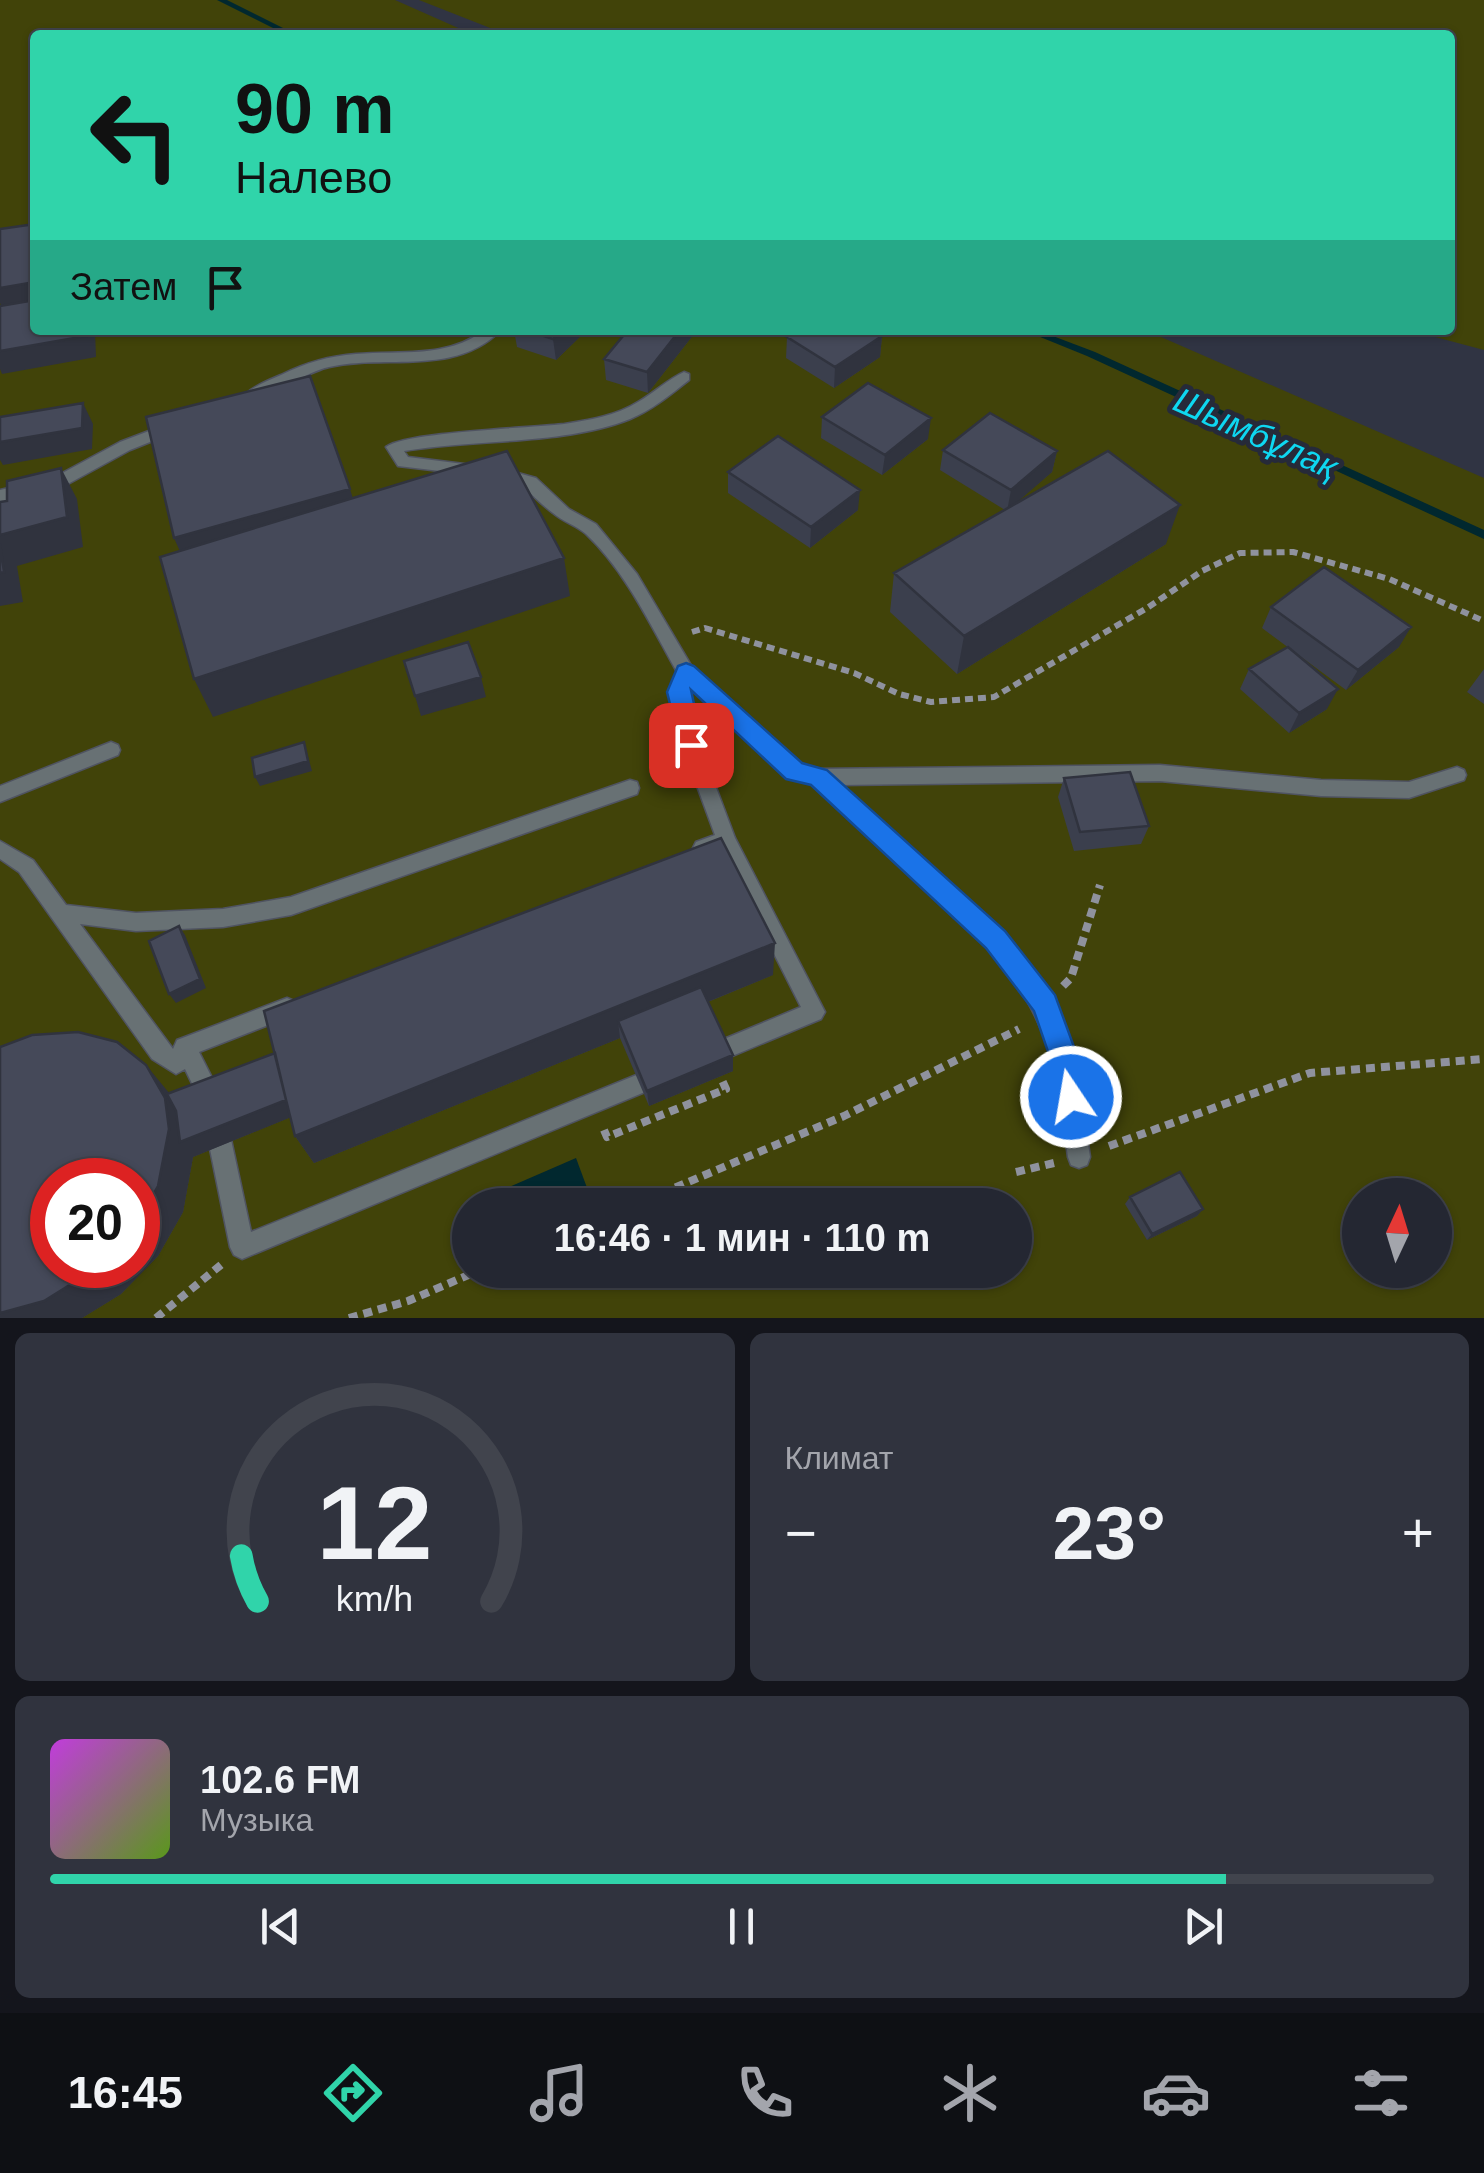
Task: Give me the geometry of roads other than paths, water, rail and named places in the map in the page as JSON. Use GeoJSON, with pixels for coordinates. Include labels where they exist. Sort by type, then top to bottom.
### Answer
{"type":"FeatureCollection","features":[{"type":"Feature","properties":{"kind":"lane"},"geometry":{"type":"LineString","coordinates":[[246,396],[332,361],[451,356],[475,347],[488,335]]}},
{"type":"Feature","properties":{"kind":"lane"},"geometry":{"type":"LineString","coordinates":[[684,377],[648,404],[619,417],[506,436],[394,446],[404,462],[527,476],[563,513],[588,525],[618,559],[686,672],[795,772],[818,777],[1160,773],[1322,788],[1409,790],[1457,775]]}},
{"type":"Feature","properties":{"kind":"lane"},"geometry":{"type":"LineString","coordinates":[[0,496],[60,481],[125,446],[194,418]]}},
{"type":"Feature","properties":{"kind":"lane"},"geometry":{"type":"LineString","coordinates":[[185,1046],[210,1098],[242,1247],[814,1012],[726,839],[686,728],[678,692],[686,672]]}},
{"type":"Feature","properties":{"kind":"lane"},"geometry":{"type":"LineString","coordinates":[[0,794],[111,750]]}},
{"type":"Feature","properties":{"kind":"lane"},"geometry":{"type":"LineString","coordinates":[[818,777],[996,940],[1046,1004],[1067,1066],[1079,1157]]}},
{"type":"Feature","properties":{"kind":"lane"},"geometry":{"type":"LineString","coordinates":[[59,913],[136,922],[223,918],[291,906],[630,788]]}},
{"type":"Feature","properties":{"kind":"lane"},"geometry":{"type":"LineString","coordinates":[[689,853],[726,839]]}},
{"type":"Feature","properties":{"kind":"lane"},"geometry":{"type":"LineString","coordinates":[[0,848],[26,866],[160,1052],[176,1064],[185,1046],[316,996]]}},
{"type":"Feature","properties":{"kind":"waterway","name":"Шымбұлақ"},"geometry":{"type":"LineString","coordinates":[[221,0],[283,30]]}},
{"type":"Feature","properties":{"kind":"waterway","name":"Шымбұлақ"},"geometry":{"type":"LineString","coordinates":[[1041,335],[1091,354],[1484,535]]}}]}
